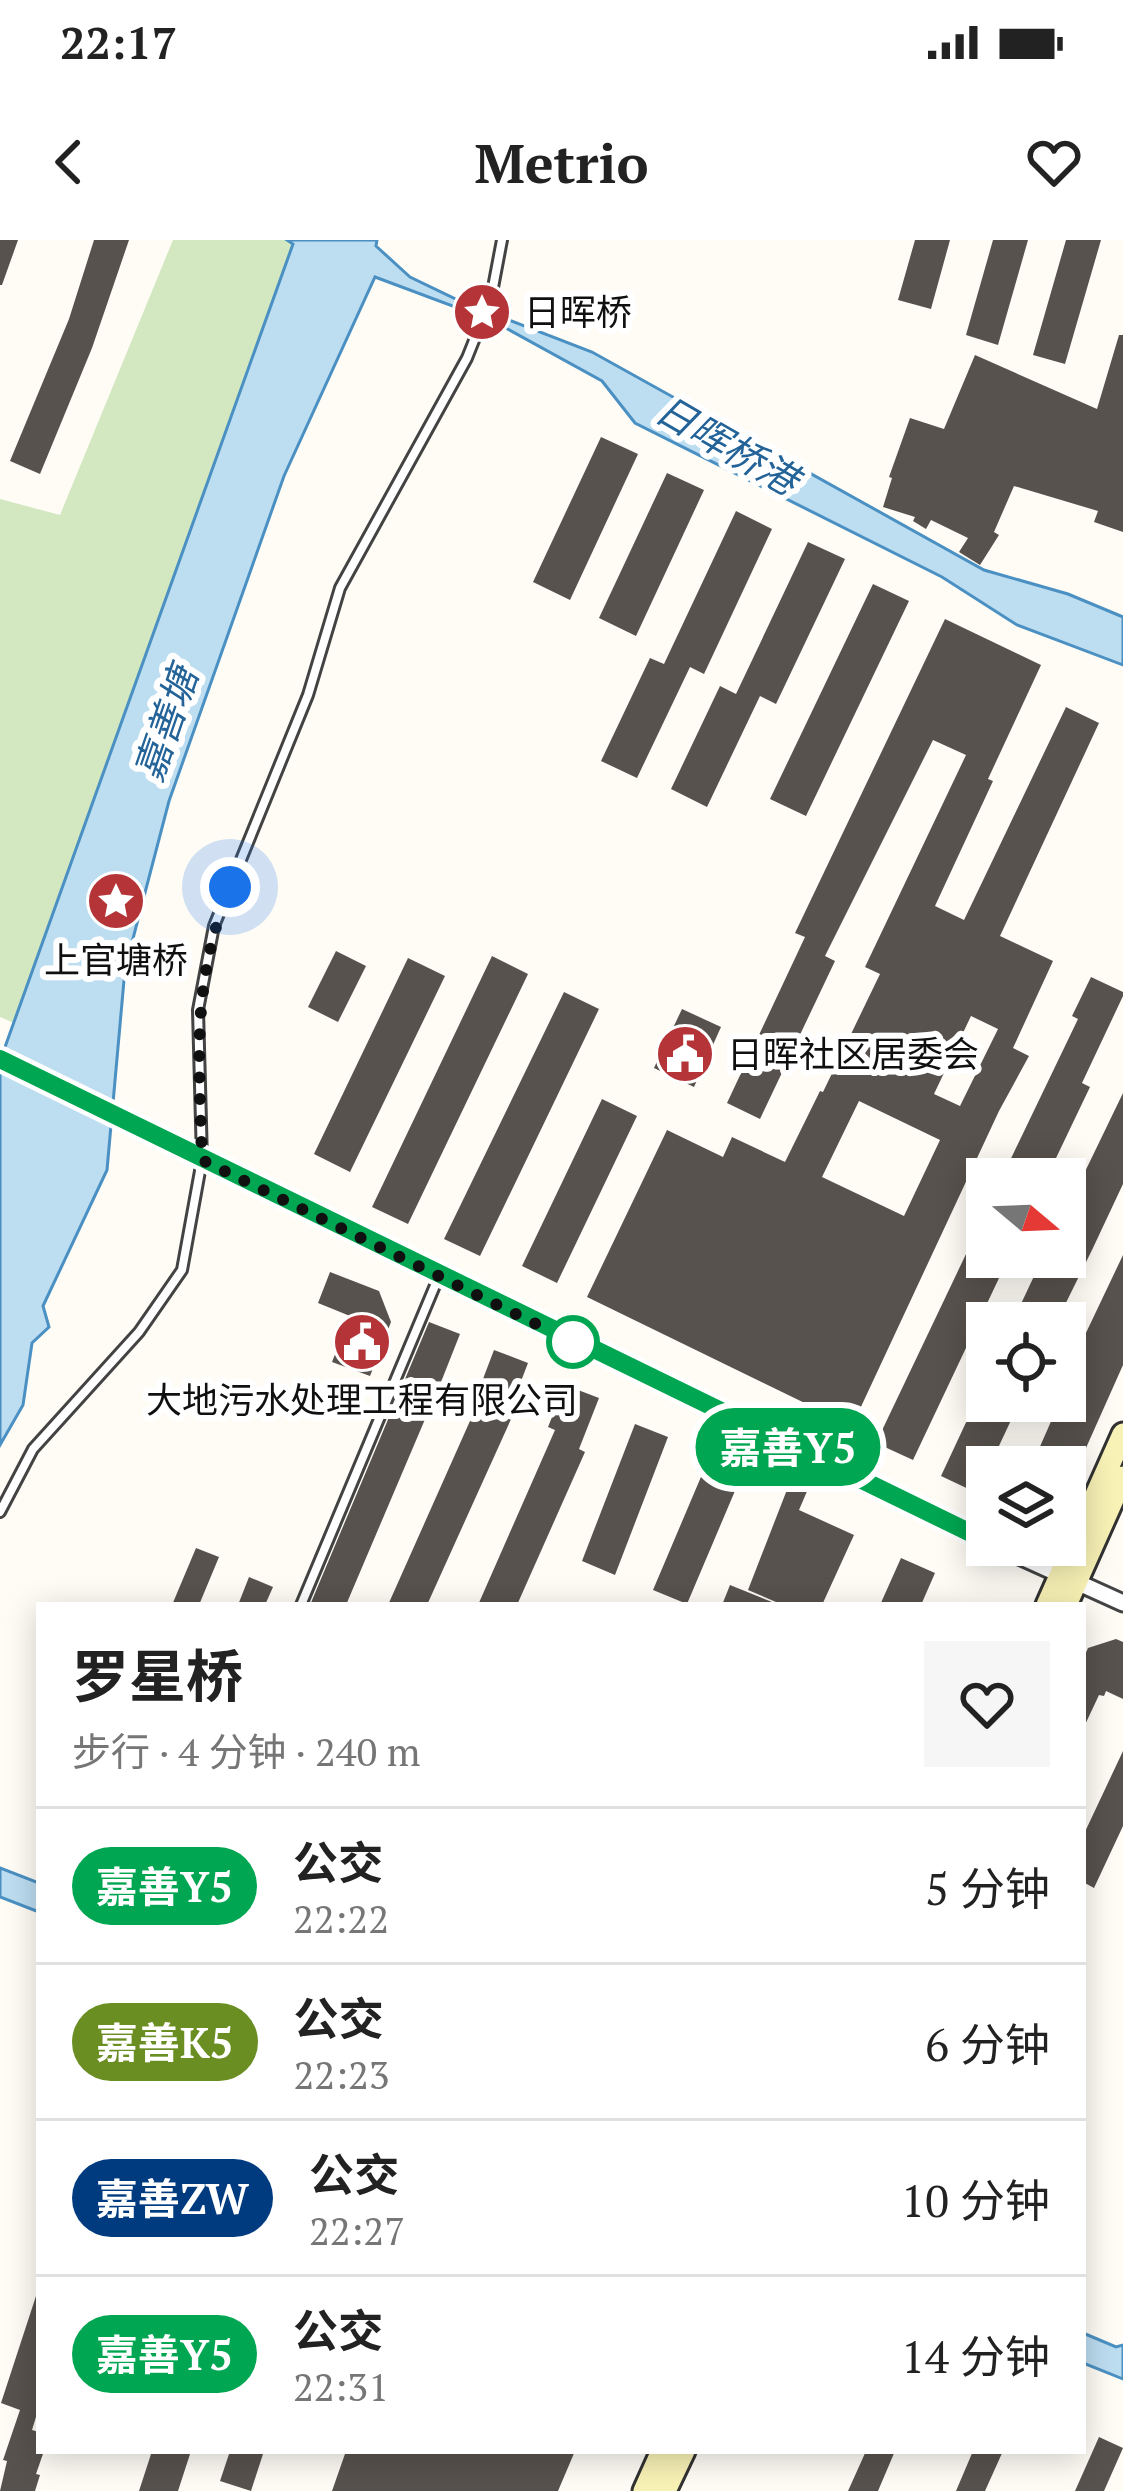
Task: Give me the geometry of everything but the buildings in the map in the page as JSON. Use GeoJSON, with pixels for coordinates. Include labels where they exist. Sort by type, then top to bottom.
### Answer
{"type":"FeatureCollection","features":[{"type":"Feature","properties":{"kind":"main road"},"geometry":{"type":"LineString","coordinates":[[1066,1602],[1068,1579],[1123,1434]]}},
{"type":"Feature","properties":{"kind":"main road"},"geometry":{"type":"LineString","coordinates":[[1049,1602],[1068,1579],[1123,1477]]}},
{"type":"Feature","properties":{"kind":"main road"},"geometry":{"type":"LineString","coordinates":[[644,2491],[661,2454]]}},
{"type":"Feature","properties":{"kind":"main road"},"geometry":{"type":"LineString","coordinates":[[665,2491],[683,2454]]}},
{"type":"Feature","properties":{"kind":"street"},"geometry":{"type":"LineString","coordinates":[[0,1059],[966,1531]]}},
{"type":"Feature","properties":{"kind":"street"},"geometry":{"type":"LineString","coordinates":[[1040,1566],[1123,1603]]}},
{"type":"Feature","properties":{"kind":"lane"},"geometry":{"type":"LineString","coordinates":[[0,1512],[33,1449],[140,1332],[182,1270],[202,1160],[198,1010],[214,926],[308,695],[340,588],[477,335],[491,298],[502,240]]}},
{"type":"Feature","properties":{"kind":"lane"},"geometry":{"type":"LineString","coordinates":[[302,1602],[439,1276]]}},
{"type":"Feature","properties":{"kind":"green space"},"geometry":{"type":"Polygon","coordinates":[[[173,240],[287,240],[293,244],[14,1023],[0,1017],[0,499],[60,515],[173,240]]]}},
{"type":"Feature","properties":{"kind":"water"},"geometry":{"type":"Polygon","coordinates":[[[287,240],[377,240],[376,246],[410,277],[592,352],[984,570],[1068,594],[1123,617],[1123,665],[1017,625],[942,577],[635,423],[602,381],[493,321],[375,277],[284,476],[169,801],[125,969],[107,1170],[43,1306],[49,1327],[32,1343],[23,1405],[0,1445],[0,1061],[293,244],[287,240]]]}},
{"type":"Feature","properties":{"kind":"water"},"geometry":{"type":"Polygon","coordinates":[[[0,1868],[36,1882],[36,1911],[0,1897],[0,1868]]]}},
{"type":"Feature","properties":{"kind":"water"},"geometry":{"type":"Polygon","coordinates":[[[1086,2334],[1116,2347],[1123,2345],[1123,2379],[1086,2364],[1086,2334]]]}},
{"type":"Feature","properties":{"kind":"bus line","name":"嘉善Y5"},"geometry":{"type":"LineString","coordinates":[[0,1059],[966,1531]]}},
{"type":"Feature","properties":{"kind":"place","name":"日晖桥"},"geometry":{"type":"Point","coordinates":[482,312]}},
{"type":"Feature","properties":{"kind":"place","name":"上官塘桥"},"geometry":{"type":"Point","coordinates":[116,901]}},
{"type":"Feature","properties":{"kind":"place","name":"日晖社区居委会"},"geometry":{"type":"Point","coordinates":[685,1054]}},
{"type":"Feature","properties":{"kind":"place","name":"大地污水处理工程有限公司"},"geometry":{"type":"Point","coordinates":[362,1342]}},
{"type":"Feature","properties":{"kind":"route"},"geometry":{"type":"LineString","coordinates":[[230,887],[214,926],[198,1010],[202,1160],[573,1342]]}},
{"type":"Feature","properties":{"kind":"water label","name":"日晖桥港"},"geometry":{"type":"Point","coordinates":[727,445]}},
{"type":"Feature","properties":{"kind":"water label","name":"嘉善塘"},"geometry":{"type":"Point","coordinates":[166,724]}}]}
